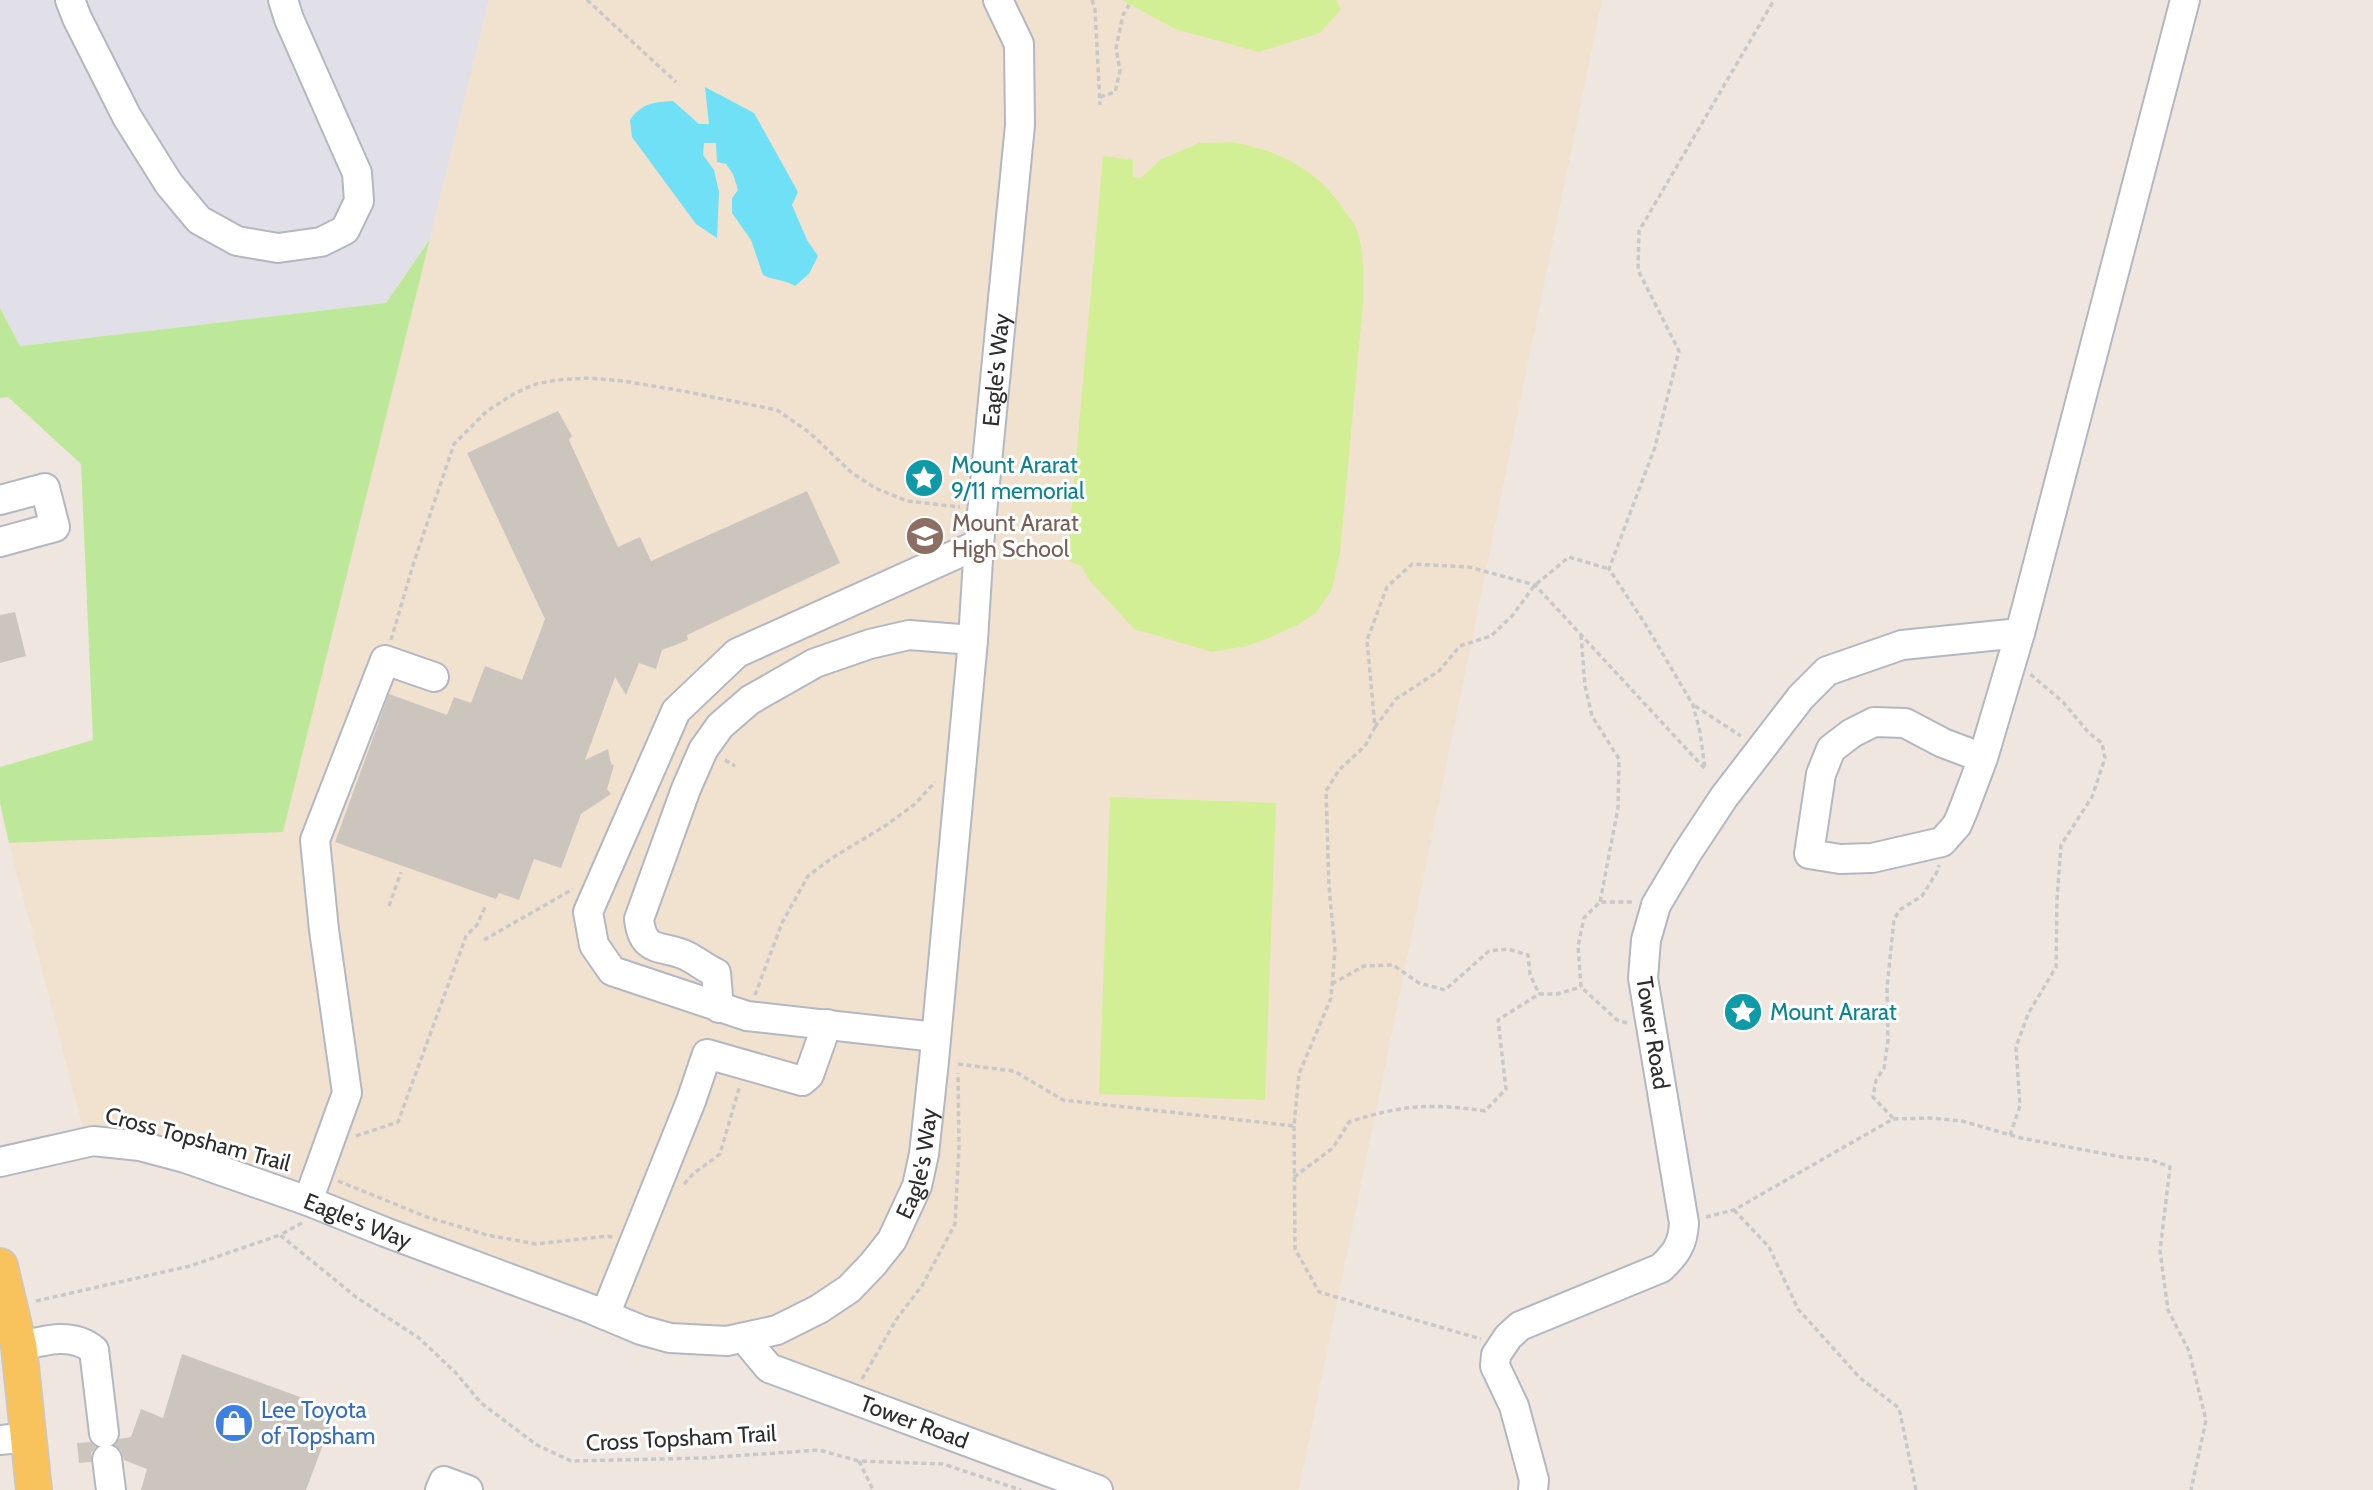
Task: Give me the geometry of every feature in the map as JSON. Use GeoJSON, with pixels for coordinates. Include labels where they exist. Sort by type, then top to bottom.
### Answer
{"type":"FeatureCollection","features":[{"type":"Feature","properties":{"kind":"main road"},"geometry":{"type":"LineString","coordinates":[[0,1266],[19,1347],[14,1439],[34,1490]]}},
{"type":"Feature","properties":{"kind":"street"},"geometry":{"type":"LineString","coordinates":[[70,0],[127,117],[169,184],[199,220],[237,241],[278,248],[321,242],[345,230],[359,201],[357,173],[283,0]]}},
{"type":"Feature","properties":{"kind":"street","name":"Eagle's Way"},"geometry":{"type":"LineString","coordinates":[[0,1162],[93,1141],[116,1142],[185,1158],[317,1195],[385,1232],[641,1330],[670,1338],[700,1341],[744,1338],[777,1331],[819,1309],[849,1289],[873,1264],[892,1240],[917,1186],[942,1054],[979,544],[1020,125],[1019,44],[998,0]]}},
{"type":"Feature","properties":{"kind":"street"},"geometry":{"type":"LineString","coordinates":[[1983,758],[1943,743],[1905,723],[1874,722],[1852,733],[1831,749],[1821,774],[1810,854],[1840,859],[1872,858],[1942,842],[1957,825],[1964,811],[1983,758],[2017,646],[2185,0]]}},
{"type":"Feature","properties":{"kind":"street"},"geometry":{"type":"LineString","coordinates":[[0,500],[45,488],[55,527],[0,542]]}},
{"type":"Feature","properties":{"kind":"street"},"geometry":{"type":"LineString","coordinates":[[942,1054],[827,1024],[747,1016],[612,971],[594,945],[588,912],[676,711],[737,653],[979,544]]}},
{"type":"Feature","properties":{"kind":"street"},"geometry":{"type":"LineString","coordinates":[[719,1008],[716,973],[685,955],[651,946],[641,934],[639,919],[703,750],[720,726],[750,700],[815,663],[870,644],[909,635],[973,640]]}},
{"type":"Feature","properties":{"kind":"street","name":"Tower Road"},"geometry":{"type":"LineString","coordinates":[[1503,1346],[1520,1326],[1661,1268],[1677,1252],[1684,1237],[1684,1223],[1643,978],[1644,957],[1656,905],[1724,797],[1801,697],[1827,671],[1902,645],[2017,646]]}},
{"type":"Feature","properties":{"kind":"street"},"geometry":{"type":"LineString","coordinates":[[317,1195],[347,1093],[322,917],[315,840],[385,660],[434,677]]}},
{"type":"Feature","properties":{"kind":"street"},"geometry":{"type":"LineString","coordinates":[[605,1315],[691,1101],[707,1054],[802,1081],[808,1075],[827,1024]]}},
{"type":"Feature","properties":{"kind":"street","name":"Tower Road"},"geometry":{"type":"LineString","coordinates":[[744,1338],[769,1368],[1098,1490]]}},
{"type":"Feature","properties":{"kind":"street"},"geometry":{"type":"LineString","coordinates":[[19,1347],[39,1341],[73,1339],[86,1343],[94,1350],[111,1490]]}},
{"type":"Feature","properties":{"kind":"street"},"geometry":{"type":"LineString","coordinates":[[1503,1346],[1496,1355],[1495,1366],[1514,1406],[1534,1480],[1533,1490]]}},
{"type":"Feature","properties":{"kind":"street"},"geometry":{"type":"LineString","coordinates":[[440,1490],[444,1481],[468,1490]]}},
{"type":"Feature","properties":{"kind":"path"},"geometry":{"type":"LineString","coordinates":[[587,0],[676,82]]}},
{"type":"Feature","properties":{"kind":"path"},"geometry":{"type":"LineString","coordinates":[[1092,0],[1095,9],[1100,105]]}},
{"type":"Feature","properties":{"kind":"path"},"geometry":{"type":"LineString","coordinates":[[1609,569],[1655,447],[1679,351],[1639,270],[1639,231],[1774,0]]}},
{"type":"Feature","properties":{"kind":"path"},"geometry":{"type":"LineString","coordinates":[[1100,97],[1115,92],[1120,71],[1116,48],[1123,15],[1129,5]]}},
{"type":"Feature","properties":{"kind":"path"},"geometry":{"type":"LineString","coordinates":[[385,660],[413,565],[454,444],[487,411],[515,393],[536,384],[589,378],[623,381],[777,410],[810,433],[852,473],[875,488],[907,500],[965,508]]}},
{"type":"Feature","properties":{"kind":"path"},"geometry":{"type":"LineString","coordinates":[[1375,727],[1367,640],[1387,587],[1412,564],[1469,567],[1535,585],[1705,769],[1700,732],[1693,705],[1609,569],[1569,557],[1535,585],[1512,616],[1491,636],[1460,646],[1439,671],[1396,699],[1375,727],[1365,746],[1339,769],[1326,791],[1329,887],[1335,950],[1331,998],[1299,1074],[1294,1126],[1295,1249],[1319,1292],[1503,1346]]}},
{"type":"Feature","properties":{"kind":"path"},"geometry":{"type":"LineString","coordinates":[[1581,635],[1584,686],[1592,716],[1619,759],[1618,808],[1600,902],[1584,918],[1578,946],[1581,987],[1618,1020],[1652,1032]]}},
{"type":"Feature","properties":{"kind":"path"},"geometry":{"type":"LineString","coordinates":[[2010,1135],[2020,1106],[2016,1047],[2028,1014],[2056,967],[2061,845],[2092,797],[2105,758],[2102,743],[2088,733],[2017,646]]}},
{"type":"Feature","properties":{"kind":"path"},"geometry":{"type":"LineString","coordinates":[[1693,705],[1761,749]]}},
{"type":"Feature","properties":{"kind":"path"},"geometry":{"type":"LineString","coordinates":[[747,1016],[782,923],[808,876],[832,858],[885,827],[915,804],[937,780]]}},
{"type":"Feature","properties":{"kind":"path"},"geometry":{"type":"LineString","coordinates":[[1893,1119],[1873,1097],[1876,1080],[1884,1068],[1888,1040],[1887,988],[1894,919],[1901,909],[1922,896],[1937,872],[1942,842]]}},
{"type":"Feature","properties":{"kind":"path"},"geometry":{"type":"LineString","coordinates":[[389,905],[401,872]]}},
{"type":"Feature","properties":{"kind":"path"},"geometry":{"type":"LineString","coordinates":[[484,940],[575,888]]}},
{"type":"Feature","properties":{"kind":"path"},"geometry":{"type":"LineString","coordinates":[[1600,902],[1627,901],[1656,905]]}},
{"type":"Feature","properties":{"kind":"path"},"geometry":{"type":"LineString","coordinates":[[348,1139],[398,1122],[466,936],[477,925],[485,907]]}},
{"type":"Feature","properties":{"kind":"path"},"geometry":{"type":"LineString","coordinates":[[1332,984],[1364,966],[1393,965],[1419,983],[1445,990],[1489,951],[1508,949],[1528,955],[1530,974],[1539,994]]}},
{"type":"Feature","properties":{"kind":"path"},"geometry":{"type":"LineString","coordinates":[[1294,1177],[1333,1148],[1349,1122],[1387,1110],[1419,1106],[1455,1106],[1485,1111],[1506,1089],[1498,1020],[1539,994],[1557,994],[1581,987]]}},
{"type":"Feature","properties":{"kind":"path"},"geometry":{"type":"LineString","coordinates":[[851,1399],[896,1320],[923,1284],[955,1224],[959,1146],[942,1054],[1014,1072],[1063,1100],[1294,1126]]}},
{"type":"Feature","properties":{"kind":"path"},"geometry":{"type":"LineString","coordinates":[[678,1191],[693,1174],[720,1154],[729,1115],[746,1065]]}},
{"type":"Feature","properties":{"kind":"path"},"geometry":{"type":"LineString","coordinates":[[1684,1223],[1734,1210],[1893,1119],[1962,1121],[2010,1135],[2090,1152],[2151,1160],[2170,1167],[2161,1251],[2168,1310],[2189,1351],[2206,1420],[2191,1490]]}},
{"type":"Feature","properties":{"kind":"path"},"geometry":{"type":"LineString","coordinates":[[30,1302],[190,1266],[280,1235],[313,1216],[317,1195],[331,1179],[427,1217],[487,1235],[536,1244],[608,1236],[632,1245]]}},
{"type":"Feature","properties":{"kind":"path"},"geometry":{"type":"LineString","coordinates":[[1734,1210],[1769,1247],[1798,1309],[1860,1378],[1899,1408],[1916,1490]]}},
{"type":"Feature","properties":{"kind":"path","name":"Cross Topsham Trail"},"geometry":{"type":"LineString","coordinates":[[280,1235],[356,1297],[419,1338],[456,1373],[481,1403],[537,1445],[571,1461],[704,1458],[819,1450],[859,1461],[943,1464],[1021,1490]]}},
{"type":"Feature","properties":{"kind":"path"},"geometry":{"type":"LineString","coordinates":[[859,1461],[873,1490]]}},
{"type":"Feature","properties":{"kind":"shaded area"},"geometry":{"type":"Polygon","coordinates":[[[0,0],[489,0],[430,239],[386,303],[20,346],[0,308],[0,0]]]}},
{"type":"Feature","properties":{"kind":"shaded area","name":"Mount Ararat High School"},"geometry":{"type":"Polygon","coordinates":[[[489,0],[1602,0],[1299,1490],[1111,1490],[336,1200],[329,1193],[256,1164],[118,1127],[82,1125],[9,843],[283,832],[489,0]]]}},
{"type":"Feature","properties":{"kind":"green space"},"geometry":{"type":"Polygon","coordinates":[[[1122,0],[1336,0],[1341,9],[1320,33],[1259,52],[1175,29],[1122,0]]]}},
{"type":"Feature","properties":{"kind":"green space"},"geometry":{"type":"Polygon","coordinates":[[[1232,142],[1281,156],[1309,173],[1334,196],[1353,223],[1359,237],[1363,265],[1363,303],[1340,553],[1332,589],[1316,613],[1297,625],[1247,646],[1212,652],[1134,629],[1089,580],[1081,566],[1067,560],[1103,156],[1133,160],[1133,177],[1141,178],[1160,160],[1199,143],[1232,142]]]}},
{"type":"Feature","properties":{"kind":"green space"},"geometry":{"type":"Polygon","coordinates":[[[430,239],[283,832],[9,843],[0,803],[0,767],[93,740],[81,464],[8,397],[0,398],[0,308],[20,346],[386,303],[430,239]]]}},
{"type":"Feature","properties":{"kind":"green space"},"geometry":{"type":"Polygon","coordinates":[[[1110,797],[1276,803],[1265,1100],[1099,1094],[1110,797]]]}},
{"type":"Feature","properties":{"kind":"water"},"geometry":{"type":"Polygon","coordinates":[[[705,87],[754,113],[798,192],[792,205],[807,240],[818,256],[809,274],[795,286],[763,275],[751,240],[732,213],[732,198],[738,190],[733,174],[726,164],[717,162],[716,143],[704,143],[703,155],[714,170],[719,192],[717,238],[696,224],[632,137],[630,120],[639,110],[654,103],[673,101],[699,124],[709,124],[705,87]]]}},
{"type":"Feature","properties":{"kind":"building"},"geometry":{"type":"Polygon","coordinates":[[[558,411],[572,436],[569,440],[618,547],[640,537],[651,561],[807,491],[840,563],[687,635],[688,640],[662,650],[656,669],[639,663],[626,695],[615,677],[585,760],[608,749],[611,764],[614,765],[607,789],[611,794],[581,814],[561,868],[534,859],[519,900],[499,893],[496,899],[335,842],[389,694],[447,715],[454,697],[471,703],[485,666],[522,680],[545,619],[467,453],[558,411]]]}},
{"type":"Feature","properties":{"kind":"building"},"geometry":{"type":"Polygon","coordinates":[[[15,612],[26,656],[0,663],[0,615],[15,612]]]}},
{"type":"Feature","properties":{"kind":"building","name":"Lee Toyota of Topsham"},"geometry":{"type":"Polygon","coordinates":[[[182,1354],[336,1410],[306,1490],[141,1490],[147,1469],[124,1460],[121,1450],[115,1445],[119,1439],[131,1437],[141,1409],[163,1418],[182,1354]]]}},
{"type":"Feature","properties":{"kind":"building"},"geometry":{"type":"Polygon","coordinates":[[[90,1442],[96,1447],[91,1453],[91,1462],[79,1463],[77,1443],[90,1442]]]}},
{"type":"Feature","properties":{"kind":"place","name":"Mount Ararat 9/11 memorial"},"geometry":{"type":"Point","coordinates":[924,478]}},
{"type":"Feature","properties":{"kind":"place","name":"Mount Ararat High School"},"geometry":{"type":"Point","coordinates":[925,536]}},
{"type":"Feature","properties":{"kind":"place","name":"Mount Ararat"},"geometry":{"type":"Point","coordinates":[1743,1012]}},
{"type":"Feature","properties":{"kind":"place","name":"Lee Toyota of Topsham"},"geometry":{"type":"Point","coordinates":[234,1423]}}]}
